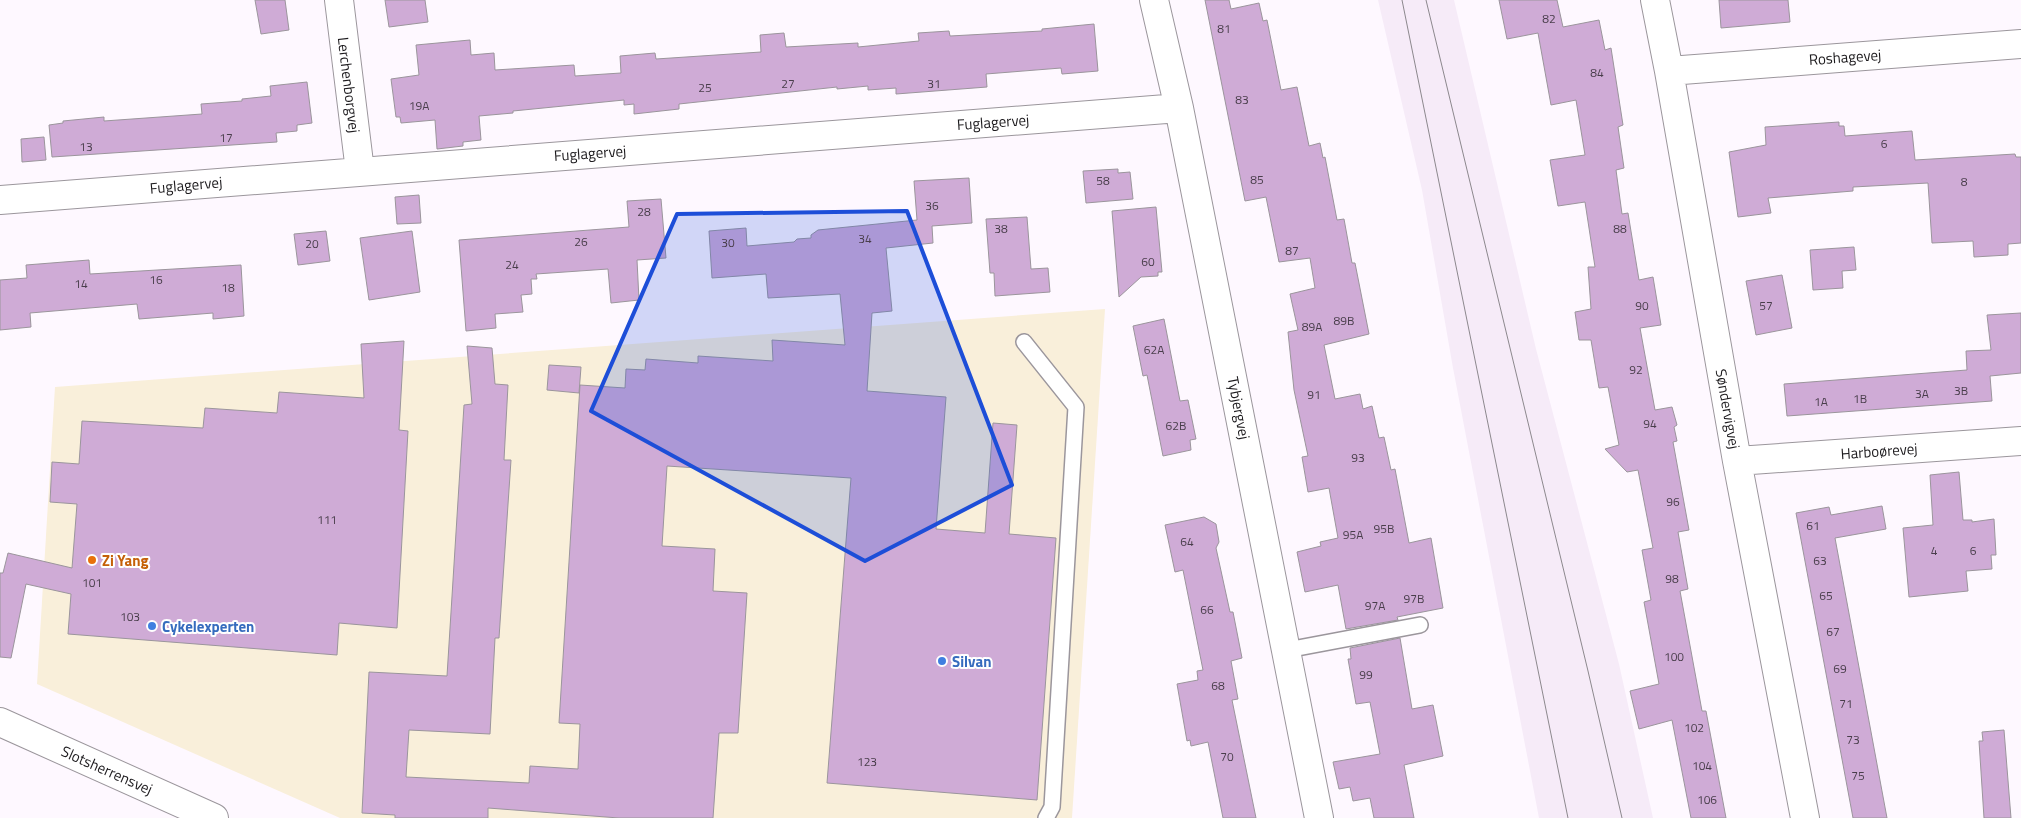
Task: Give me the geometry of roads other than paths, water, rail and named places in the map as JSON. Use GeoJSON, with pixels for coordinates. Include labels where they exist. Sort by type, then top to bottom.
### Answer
{"type":"FeatureCollection","features":[{"type":"Feature","properties":{"kind":"street","name":"Lerchenborgvej"},"geometry":{"type":"LineString","coordinates":[[339,0],[360,171]]}},
{"type":"Feature","properties":{"kind":"street","name":"Tybjergvej"},"geometry":{"type":"LineString","coordinates":[[1154,0],[1179,108],[1319,818]]}},
{"type":"Feature","properties":{"kind":"street","name":"Søndervigvej"},"geometry":{"type":"LineString","coordinates":[[1655,0],[1737,461],[1805,818]]}},
{"type":"Feature","properties":{"kind":"street","name":"Roshagevej"},"geometry":{"type":"LineString","coordinates":[[1669,71],[2021,44]]}},
{"type":"Feature","properties":{"kind":"street","name":"Fuglagervej"},"geometry":{"type":"LineString","coordinates":[[0,200],[1179,108]]}},
{"type":"Feature","properties":{"kind":"street","name":"Harboørevej"},"geometry":{"type":"LineString","coordinates":[[1737,461],[2021,441]]}},
{"type":"Feature","properties":{"kind":"street","name":"Slotsherrensvej"},"geometry":{"type":"LineString","coordinates":[[0,722],[212,818]]}},
{"type":"Feature","properties":{"kind":"lane"},"geometry":{"type":"LineString","coordinates":[[1024,342],[1076,407],[1052,807],[1046,818]]}},
{"type":"Feature","properties":{"kind":"lane"},"geometry":{"type":"LineString","coordinates":[[1287,650],[1420,625]]}},
{"type":"Feature","properties":{"kind":"tram line"},"geometry":{"type":"LineString","coordinates":[[1402,0],[1568,818]]}},
{"type":"Feature","properties":{"kind":"tram line"},"geometry":{"type":"LineString","coordinates":[[1426,0],[1622,818]]}},
{"type":"Feature","properties":{"kind":"place","name":"Zi Yang"},"geometry":{"type":"Point","coordinates":[92,560]}},
{"type":"Feature","properties":{"kind":"place","name":"Cykelexperten"},"geometry":{"type":"Point","coordinates":[152,626]}},
{"type":"Feature","properties":{"kind":"place","name":"Silvan"},"geometry":{"type":"Point","coordinates":[942,661]}}]}
